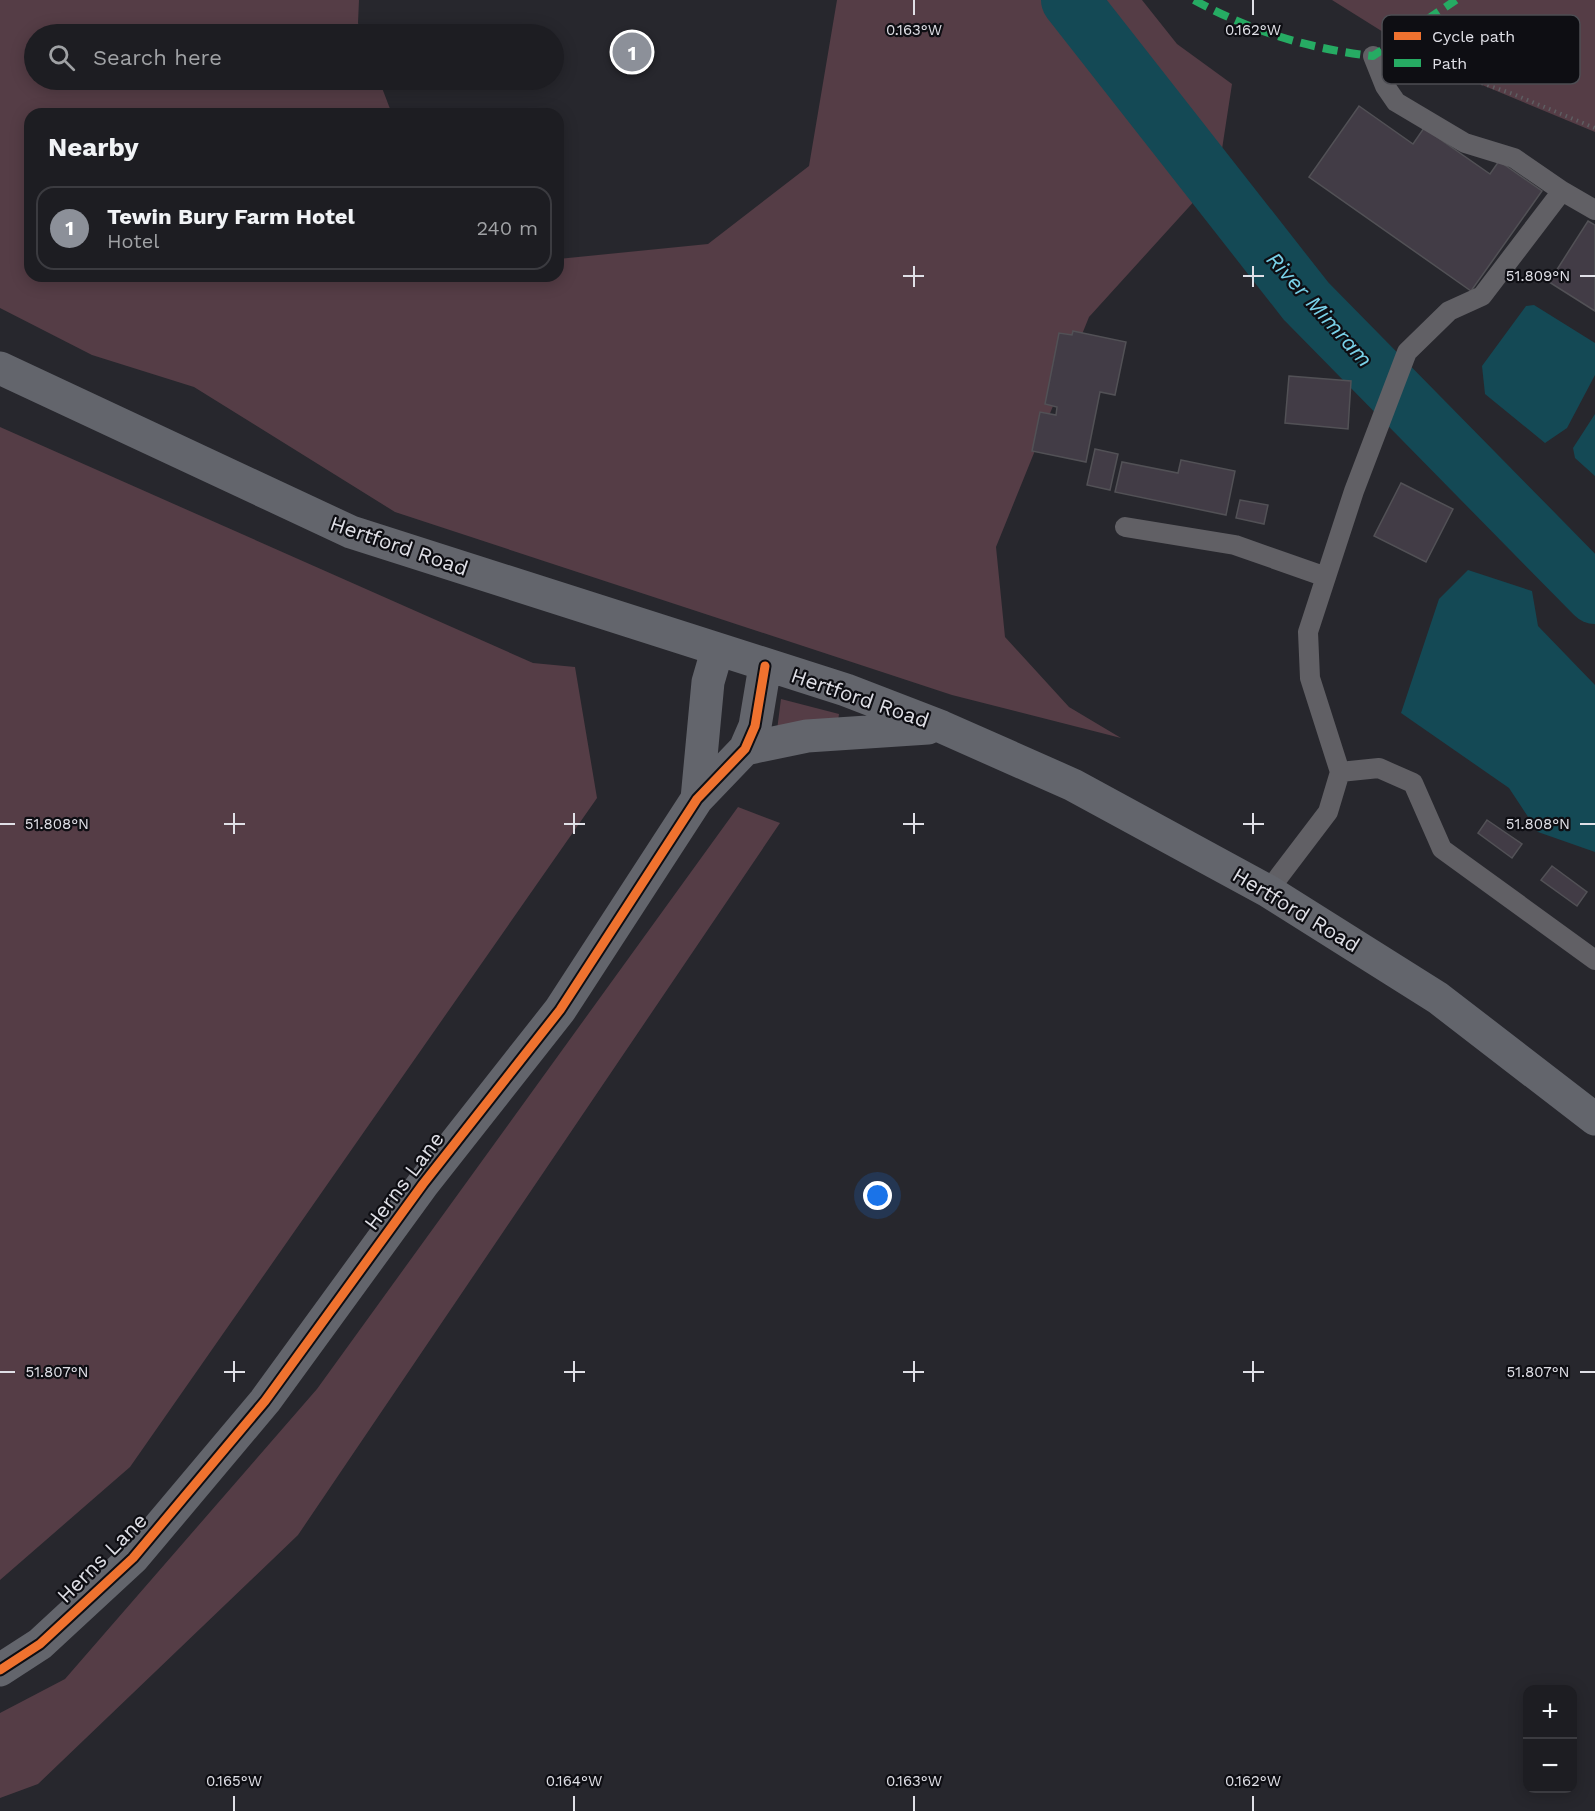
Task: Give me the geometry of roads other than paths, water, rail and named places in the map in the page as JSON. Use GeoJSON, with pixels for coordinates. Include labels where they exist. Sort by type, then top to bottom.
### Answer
{"type":"FeatureCollection","features":[{"type":"Feature","properties":{"kind":"main road","name":"Hertford Road"},"geometry":{"type":"LineString","coordinates":[[0,368],[351,532],[717,651],[846,690],[942,727],[1073,784],[1268,891],[1438,998],[1595,1119]]}},
{"type":"Feature","properties":{"kind":"main road","name":"Herns Lane"},"geometry":{"type":"LineString","coordinates":[[697,799],[708,681],[717,651]]}},
{"type":"Feature","properties":{"kind":"main road","name":"Herns Lane"},"geometry":{"type":"LineString","coordinates":[[0,1670],[40,1644],[133,1558],[265,1401],[423,1184],[560,1010],[697,799],[745,749],[755,726],[765,666]]}},
{"type":"Feature","properties":{"kind":"main road"},"geometry":{"type":"LineString","coordinates":[[745,749],[807,736],[942,727]]}},
{"type":"Feature","properties":{"kind":"lane"},"geometry":{"type":"LineString","coordinates":[[1373,56],[1382,78]]}},
{"type":"Feature","properties":{"kind":"lane"},"geometry":{"type":"LineString","coordinates":[[1384,84],[1396,102],[1465,143],[1514,158],[1595,210]]}},
{"type":"Feature","properties":{"kind":"lane"},"geometry":{"type":"LineString","coordinates":[[1268,891],[1328,812],[1340,772],[1311,678],[1308,632],[1407,352],[1449,310],[1482,296],[1562,190]]}},
{"type":"Feature","properties":{"kind":"lane"},"geometry":{"type":"LineString","coordinates":[[1125,527],[1235,544],[1326,577]]}},
{"type":"Feature","properties":{"kind":"lane"},"geometry":{"type":"LineString","coordinates":[[1340,772],[1379,768],[1413,783],[1442,849],[1595,960]]}},
{"type":"Feature","properties":{"kind":"water"},"geometry":{"type":"Polygon","coordinates":[[[1534,305],[1595,343],[1595,375],[1567,428],[1545,443],[1485,394],[1482,366],[1526,306],[1534,305]]]}},
{"type":"Feature","properties":{"kind":"water"},"geometry":{"type":"Polygon","coordinates":[[[1595,414],[1595,476],[1575,458],[1573,448],[1595,414]]]}},
{"type":"Feature","properties":{"kind":"water"},"geometry":{"type":"Polygon","coordinates":[[[1468,570],[1532,591],[1538,626],[1595,685],[1595,852],[1538,832],[1509,788],[1401,713],[1439,599],[1468,570]]]}},
{"type":"Feature","properties":{"kind":"waterway","name":"River Mimram"},"geometry":{"type":"LineString","coordinates":[[1070,0],[1306,301],[1595,595]]}},
{"type":"Feature","properties":{"kind":"place","name":"Tewin Bury Farm Hotel"},"geometry":{"type":"Point","coordinates":[632,52]}}]}
